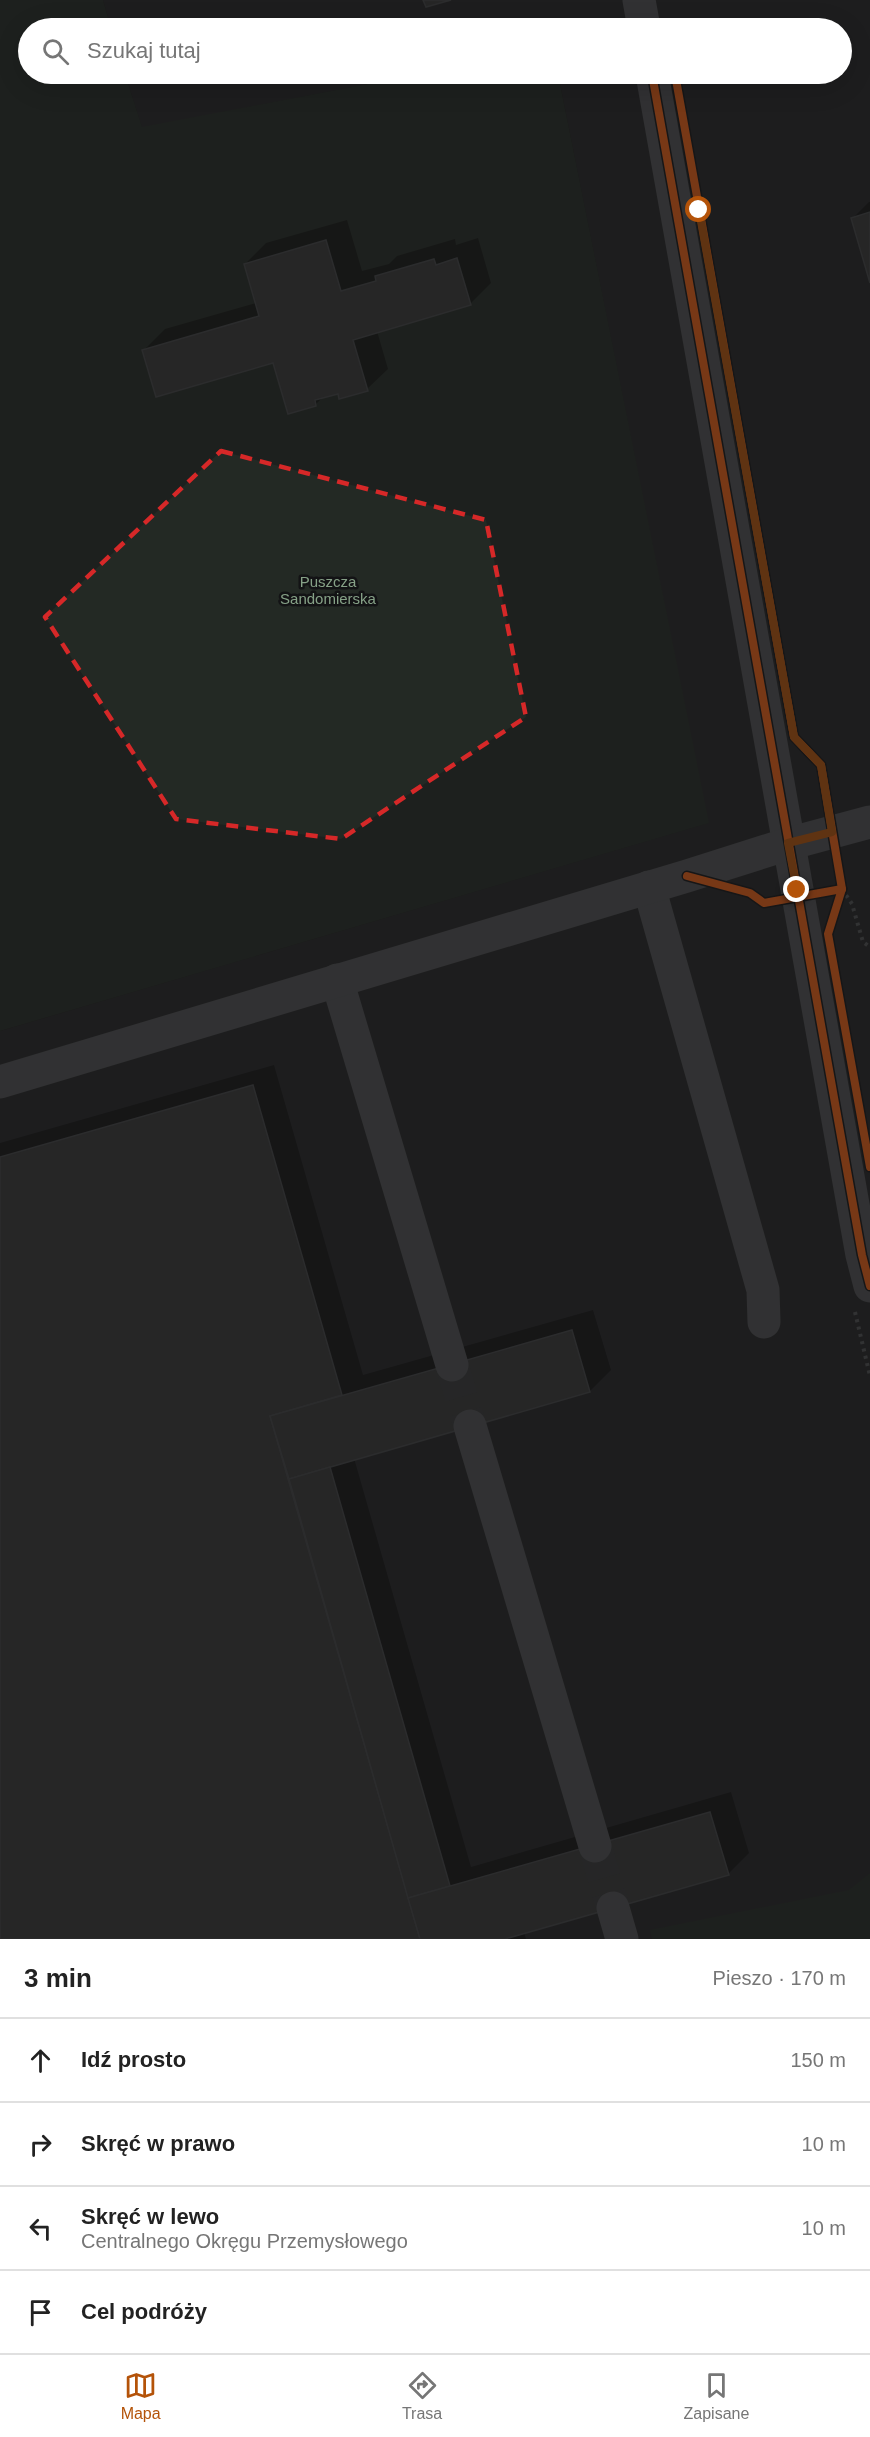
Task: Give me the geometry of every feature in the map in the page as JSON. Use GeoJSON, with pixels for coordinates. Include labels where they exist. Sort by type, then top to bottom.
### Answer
{"type":"FeatureCollection","features":[{"type":"Feature","properties":{"kind":"street"},"geometry":{"type":"LineString","coordinates":[[639,0],[642,18]]}},
{"type":"Feature","properties":{"kind":"street"},"geometry":{"type":"LineString","coordinates":[[654,84],[862,1255],[870,1286]]}},
{"type":"Feature","properties":{"kind":"street"},"geometry":{"type":"LineString","coordinates":[[0,1082],[788,843],[870,822]]}},
{"type":"Feature","properties":{"kind":"street"},"geometry":{"type":"LineString","coordinates":[[649,887],[763,1290],[764,1322]]}},
{"type":"Feature","properties":{"kind":"street"},"geometry":{"type":"LineString","coordinates":[[337,980],[452,1365]]}},
{"type":"Feature","properties":{"kind":"street"},"geometry":{"type":"LineString","coordinates":[[470,1426],[595,1846]]}},
{"type":"Feature","properties":{"kind":"street"},"geometry":{"type":"LineString","coordinates":[[613,1908],[622,1939]]}},
{"type":"Feature","properties":{"kind":"path"},"geometry":{"type":"LineString","coordinates":[[838,900],[842,889]]}},
{"type":"Feature","properties":{"kind":"path"},"geometry":{"type":"LineString","coordinates":[[842,889],[852,904],[863,942],[870,947]]}},
{"type":"Feature","properties":{"kind":"highlighted area"},"geometry":{"type":"Polygon","coordinates":[[[221,451],[486,520],[526,717],[341,839],[176,819],[45,617],[221,451]]]}},
{"type":"Feature","properties":{"kind":"shaded area"},"geometry":{"type":"Polygon","coordinates":[[[103,0],[870,0],[870,1939],[0,1939],[0,1031],[708,823],[560,84],[852,84],[852,18],[108,18],[103,0]]]}},
{"type":"Feature","properties":{"kind":"shaded area"},"geometry":{"type":"Polygon","coordinates":[[[128,84],[369,84],[142,128],[128,84]]]}},
{"type":"Feature","properties":{"kind":"green space","name":"Puszcza Sandomierska"},"geometry":{"type":"Polygon","coordinates":[[[0,0],[103,0],[108,18],[18,18],[18,84],[128,84],[142,127],[368,84],[560,84],[709,823],[0,1031],[0,0]]]}},
{"type":"Feature","properties":{"kind":"green space"},"geometry":{"type":"Polygon","coordinates":[[[870,1873],[870,1939],[652,1939],[650,1930],[849,1890],[870,1873]]]}},
{"type":"Feature","properties":{"kind":"building"},"geometry":{"type":"Polygon","coordinates":[[[423,0],[451,0],[426,7],[423,0]]]}},
{"type":"Feature","properties":{"kind":"building"},"geometry":{"type":"Polygon","coordinates":[[[870,212],[870,283],[851,218],[870,212]]]}},
{"type":"Feature","properties":{"kind":"building"},"geometry":{"type":"Polygon","coordinates":[[[326,240],[341,291],[376,281],[375,276],[434,259],[436,265],[457,258],[471,305],[353,340],[368,391],[339,399],[338,394],[315,400],[316,406],[288,414],[273,363],[156,397],[142,350],[259,316],[244,264],[326,240]]]}},
{"type":"Feature","properties":{"kind":"building"},"geometry":{"type":"Polygon","coordinates":[[[253,1085],[342,1395],[270,1416],[420,1939],[0,1939],[0,1157],[253,1085]]]}},
{"type":"Feature","properties":{"kind":"building"},"geometry":{"type":"Polygon","coordinates":[[[572,1330],[590,1392],[289,1479],[270,1416],[572,1330]]]}},
{"type":"Feature","properties":{"kind":"building"},"geometry":{"type":"Polygon","coordinates":[[[330,1467],[450,1886],[408,1898],[289,1479],[330,1467]]]}},
{"type":"Feature","properties":{"kind":"building"},"geometry":{"type":"Polygon","coordinates":[[[710,1812],[729,1875],[505,1939],[420,1939],[408,1898],[710,1812]]]}},
{"type":"Feature","properties":{"kind":"tunnel"},"geometry":{"type":"LineString","coordinates":[[452,1365],[470,1426]]}},
{"type":"Feature","properties":{"kind":"tunnel"},"geometry":{"type":"LineString","coordinates":[[595,1846],[613,1908]]}},
{"type":"Feature","properties":{"kind":"cycle path"},"geometry":{"type":"LineString","coordinates":[[654,84],[862,1255],[870,1286]]}},
{"type":"Feature","properties":{"kind":"cycle path"},"geometry":{"type":"LineString","coordinates":[[677,84],[794,737],[821,765],[842,889],[828,934],[870,1167]]}},
{"type":"Feature","properties":{"kind":"cycle path"},"geometry":{"type":"LineString","coordinates":[[687,876],[750,893],[764,903],[842,889]]}},
{"type":"Feature","properties":{"kind":"route"},"geometry":{"type":"LineString","coordinates":[[699,210],[794,737],[821,765],[832,832],[788,843],[797,890]]}}]}
